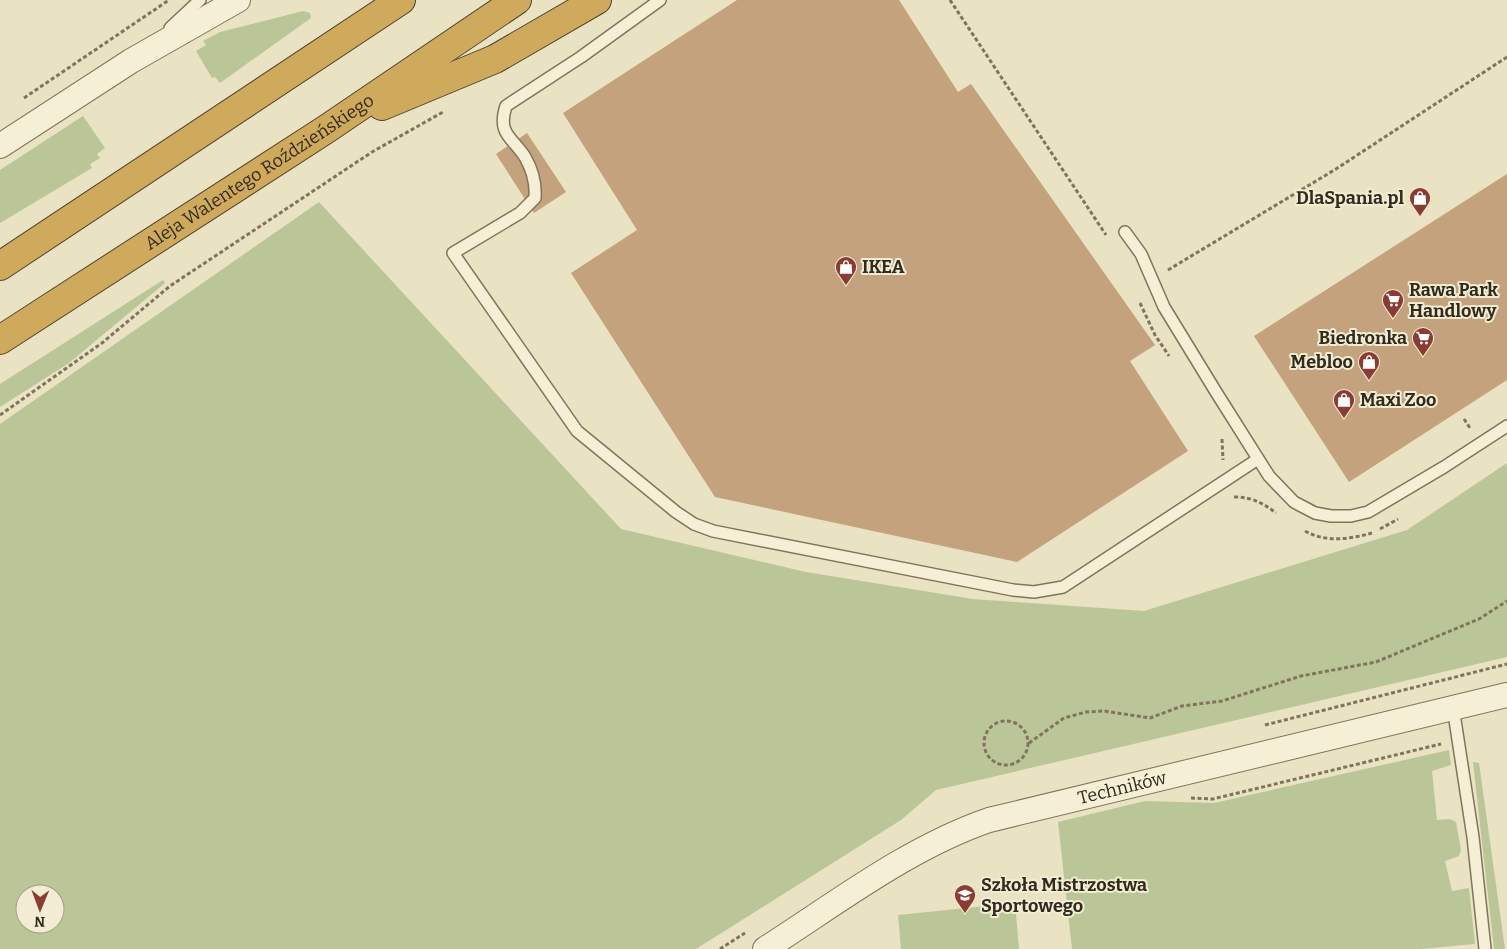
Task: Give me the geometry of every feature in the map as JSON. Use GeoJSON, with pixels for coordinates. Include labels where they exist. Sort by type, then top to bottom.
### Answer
{"type":"FeatureCollection","features":[{"type":"Feature","properties":{"kind":"highway"},"geometry":{"type":"LineString","coordinates":[[0,266],[401,0]]}},
{"type":"Feature","properties":{"kind":"highway","name":"Aleja Walentego Roździeńskiego"},"geometry":{"type":"LineString","coordinates":[[0,340],[113,269],[325,130],[517,0]]}},
{"type":"Feature","properties":{"kind":"highway"},"geometry":{"type":"LineString","coordinates":[[325,130],[495,59],[597,0]]}},
{"type":"Feature","properties":{"kind":"street"},"geometry":{"type":"LineString","coordinates":[[0,146],[131,61],[203,6],[238,0]]}},
{"type":"Feature","properties":{"kind":"street","name":"Techników"},"geometry":{"type":"LineString","coordinates":[[765,949],[908,858],[947,836],[973,825],[1040,807],[1507,694]]}},
{"type":"Feature","properties":{"kind":"lane"},"geometry":{"type":"LineString","coordinates":[[660,0],[581,57],[506,106],[502,119],[506,135],[525,158],[536,185],[535,198],[520,213],[453,253],[578,432],[694,524],[732,534],[1013,590],[1034,592],[1063,587],[1258,459]]}},
{"type":"Feature","properties":{"kind":"lane"},"geometry":{"type":"LineString","coordinates":[[1125,232],[1141,254],[1164,307],[1269,476],[1294,502],[1315,513],[1331,516],[1351,516],[1368,512],[1444,467],[1507,426]]}},
{"type":"Feature","properties":{"kind":"lane"},"geometry":{"type":"LineString","coordinates":[[1453,707],[1459,738],[1485,949]]}},
{"type":"Feature","properties":{"kind":"path"},"geometry":{"type":"LineString","coordinates":[[45,83],[169,0]]}},
{"type":"Feature","properties":{"kind":"path"},"geometry":{"type":"LineString","coordinates":[[950,0],[1108,238]]}},
{"type":"Feature","properties":{"kind":"path"},"geometry":{"type":"LineString","coordinates":[[1171,359],[1140,307],[1139,291],[1153,280],[1336,170],[1507,57]]}},
{"type":"Feature","properties":{"kind":"path"},"geometry":{"type":"LineString","coordinates":[[0,415],[102,343],[170,286],[310,193]]}},
{"type":"Feature","properties":{"kind":"path"},"geometry":{"type":"LineString","coordinates":[[1222,435],[1224,458],[1215,477],[1209,481],[1222,500],[1235,497],[1248,498],[1262,503],[1280,516]]}},
{"type":"Feature","properties":{"kind":"path"},"geometry":{"type":"LineString","coordinates":[[1029,743],[1022,727],[1009,720],[992,724],[986,730],[982,744],[986,755],[998,765],[1010,766],[1021,760],[1026,754],[1029,743],[1064,718],[1086,712],[1104,711],[1150,718],[1182,706],[1222,701],[1301,676],[1376,662],[1479,619],[1507,601]]}},
{"type":"Feature","properties":{"kind":"path"},"geometry":{"type":"LineString","coordinates":[[1186,798],[1212,799],[1447,743],[1459,738]]}},
{"type":"Feature","properties":{"kind":"green space"},"geometry":{"type":"Polygon","coordinates":[[[303,11],[310,13],[311,18],[220,83],[215,77],[212,78],[196,51],[206,45],[203,41],[220,32],[303,11]]]}},
{"type":"Feature","properties":{"kind":"green space"},"geometry":{"type":"Polygon","coordinates":[[[83,116],[105,148],[97,154],[100,158],[90,164],[92,168],[0,223],[0,170],[83,116]]]}},
{"type":"Feature","properties":{"kind":"green space"},"geometry":{"type":"Polygon","coordinates":[[[319,202],[621,529],[806,572],[973,599],[1144,611],[1407,530],[1507,463],[1507,657],[936,790],[901,820],[696,949],[0,949],[0,424],[319,202]]]}},
{"type":"Feature","properties":{"kind":"green space"},"geometry":{"type":"Polygon","coordinates":[[[163,280],[165,283],[69,363],[0,407],[0,384],[163,280]]]}},
{"type":"Feature","properties":{"kind":"green space"},"geometry":{"type":"Polygon","coordinates":[[[1449,750],[1451,765],[1432,771],[1437,820],[1450,819],[1456,822],[1461,850],[1459,856],[1445,861],[1452,891],[1469,888],[1475,944],[1422,949],[1072,949],[1058,822],[1145,801],[1214,803],[1449,750]]]}},
{"type":"Feature","properties":{"kind":"green space"},"geometry":{"type":"Polygon","coordinates":[[[1473,762],[1479,763],[1505,949],[1494,949],[1473,762]]]}},
{"type":"Feature","properties":{"kind":"green space"},"geometry":{"type":"Polygon","coordinates":[[[1015,903],[1019,949],[901,949],[898,915],[1015,903]]]}},
{"type":"Feature","properties":{"kind":"building","name":"IKEA"},"geometry":{"type":"Polygon","coordinates":[[[737,0],[899,0],[958,92],[971,84],[1155,345],[1130,361],[1188,451],[1017,562],[715,497],[571,273],[637,230],[563,113],[737,0]]]}},
{"type":"Feature","properties":{"kind":"building"},"geometry":{"type":"Polygon","coordinates":[[[527,133],[566,192],[534,213],[496,154],[527,133]]]}},
{"type":"Feature","properties":{"kind":"building","name":"Rawa Park Handlowy"},"geometry":{"type":"Polygon","coordinates":[[[1507,174],[1507,380],[1349,482],[1254,336],[1507,174]]]}},
{"type":"Feature","properties":{"kind":"place","name":"DlaSpania.pl"},"geometry":{"type":"Point","coordinates":[1420,217]}},
{"type":"Feature","properties":{"kind":"place","name":"IKEA"},"geometry":{"type":"Point","coordinates":[846,286]}},
{"type":"Feature","properties":{"kind":"place","name":"Rawa Park Handlowy"},"geometry":{"type":"Point","coordinates":[1393,319]}},
{"type":"Feature","properties":{"kind":"place","name":"Biedronka"},"geometry":{"type":"Point","coordinates":[1423,357]}},
{"type":"Feature","properties":{"kind":"place","name":"Mebloo"},"geometry":{"type":"Point","coordinates":[1369,381]}},
{"type":"Feature","properties":{"kind":"place","name":"Maxi Zoo"},"geometry":{"type":"Point","coordinates":[1344,419]}},
{"type":"Feature","properties":{"kind":"place","name":"Szkoła Mistrzostwa Sportowego"},"geometry":{"type":"Point","coordinates":[965,914]}}]}
